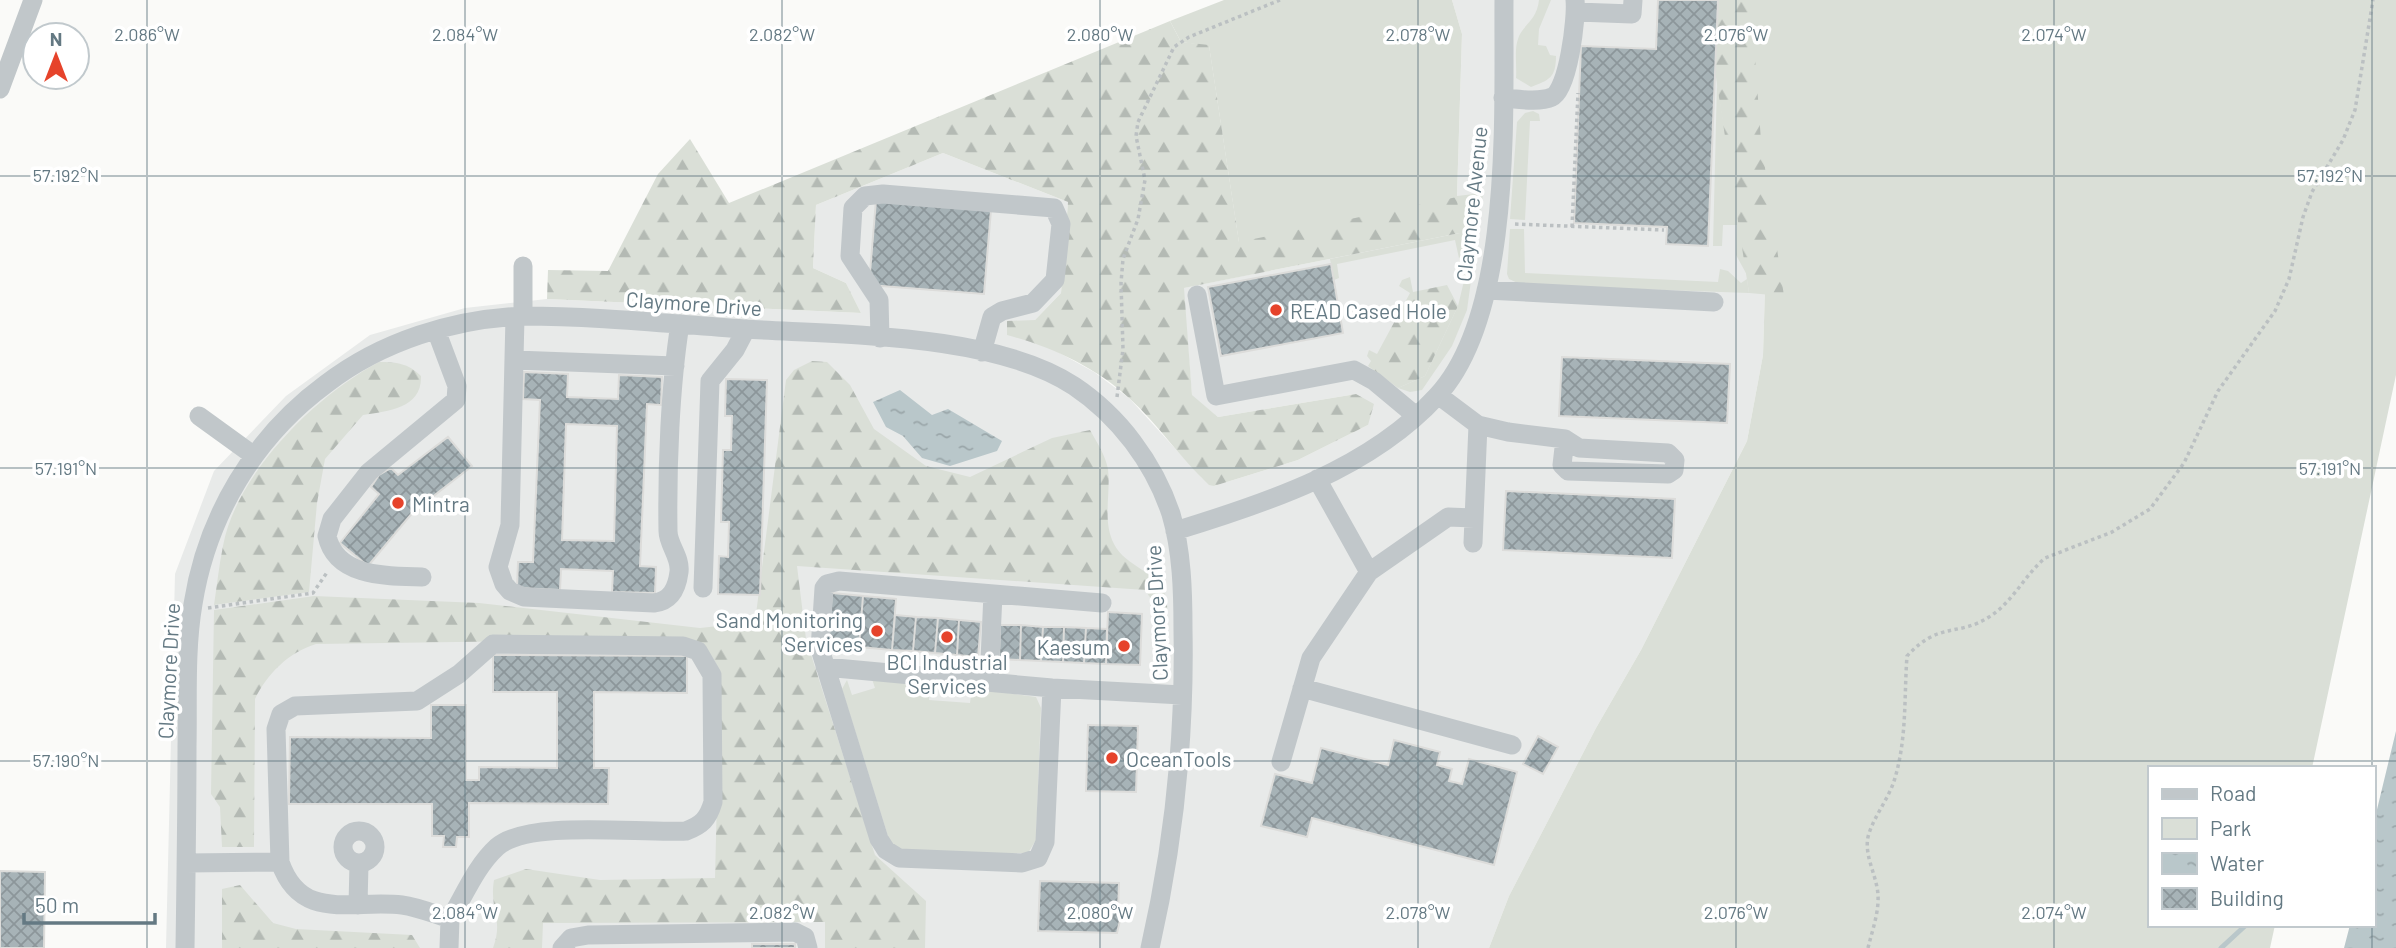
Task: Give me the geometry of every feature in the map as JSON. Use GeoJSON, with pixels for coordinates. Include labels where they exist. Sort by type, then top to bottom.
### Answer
{"type":"FeatureCollection","features":[{"type":"Feature","properties":{"kind":"street"},"geometry":{"type":"LineString","coordinates":[[0,89],[33,0]]}},
{"type":"Feature","properties":{"kind":"street","name":"Claymore Avenue"},"geometry":{"type":"LineString","coordinates":[[1175,531],[1253,506],[1317,479],[1365,454],[1416,416],[1438,395],[1471,341],[1486,290],[1495,224],[1503,98],[1504,0]]}},
{"type":"Feature","properties":{"kind":"street"},"geometry":{"type":"LineString","coordinates":[[1503,98],[1538,99],[1557,94],[1567,77],[1576,6],[1632,14],[1633,0]]}},
{"type":"Feature","properties":{"kind":"street"},"geometry":{"type":"LineString","coordinates":[[880,338],[879,300],[849,256],[853,208],[865,196],[883,194],[1054,208],[1061,224],[1055,281],[1033,303],[1002,311],[992,317],[982,352]]}},
{"type":"Feature","properties":{"kind":"street"},"geometry":{"type":"LineString","coordinates":[[523,266],[515,360],[510,525],[498,560],[504,584],[524,597],[654,603],[671,595],[679,571],[668,531],[675,366],[680,324]]}},
{"type":"Feature","properties":{"kind":"street"},"geometry":{"type":"LineString","coordinates":[[1486,290],[1714,302]]}},
{"type":"Feature","properties":{"kind":"street"},"geometry":{"type":"LineString","coordinates":[[1197,295],[1216,396],[1354,370],[1374,381],[1416,416]]}},
{"type":"Feature","properties":{"kind":"street","name":"Claymore Drive"},"geometry":{"type":"LineString","coordinates":[[185,948],[192,607],[209,540],[228,497],[253,455],[290,413],[334,377],[377,352],[436,330],[519,317],[680,324],[880,338],[982,352],[1053,374],[1090,398],[1108,414],[1148,464],[1164,497],[1175,531],[1183,605],[1182,695],[1175,807],[1150,948]]}},
{"type":"Feature","properties":{"kind":"street"},"geometry":{"type":"LineString","coordinates":[[703,588],[710,381],[735,349],[746,329]]}},
{"type":"Feature","properties":{"kind":"street"},"geometry":{"type":"LineString","coordinates":[[422,577],[367,574],[340,556],[331,547],[327,536],[332,519],[378,463],[456,400],[457,386],[436,330]]}},
{"type":"Feature","properties":{"kind":"street"},"geometry":{"type":"LineString","coordinates":[[515,360],[675,366]]}},
{"type":"Feature","properties":{"kind":"street"},"geometry":{"type":"LineString","coordinates":[[1438,395],[1478,425],[1508,432],[1565,439],[1579,448],[1668,453],[1675,460],[1674,470],[1668,474],[1568,471],[1562,465],[1565,439]]}},
{"type":"Feature","properties":{"kind":"street"},"geometry":{"type":"LineString","coordinates":[[199,416],[253,455]]}},
{"type":"Feature","properties":{"kind":"street"},"geometry":{"type":"LineString","coordinates":[[1473,543],[1478,425]]}},
{"type":"Feature","properties":{"kind":"street"},"geometry":{"type":"LineString","coordinates":[[1317,479],[1369,572]]}},
{"type":"Feature","properties":{"kind":"street"},"geometry":{"type":"LineString","coordinates":[[1282,762],[1311,658],[1369,572],[1448,517],[1474,519]]}},
{"type":"Feature","properties":{"kind":"street"},"geometry":{"type":"LineString","coordinates":[[1052,688],[1042,853],[1030,862],[1022,863],[908,860],[891,855],[879,839],[825,667],[819,636],[822,593],[827,584],[839,581],[1102,603]]}},
{"type":"Feature","properties":{"kind":"street"},"geometry":{"type":"LineString","coordinates":[[989,682],[993,594]]}},
{"type":"Feature","properties":{"kind":"street"},"geometry":{"type":"LineString","coordinates":[[449,948],[450,919],[483,863],[498,846],[520,835],[555,831],[686,831],[700,826],[709,816],[713,802],[712,676],[698,651],[683,646],[493,644],[459,674],[417,702],[295,706],[281,714],[276,729],[280,862],[295,890],[313,902],[403,905],[450,919]]}},
{"type":"Feature","properties":{"kind":"street"},"geometry":{"type":"LineString","coordinates":[[825,667],[1052,688],[1182,695]]}},
{"type":"Feature","properties":{"kind":"street"},"geometry":{"type":"LineString","coordinates":[[1302,688],[1512,745]]}},
{"type":"Feature","properties":{"kind":"street"},"geometry":{"type":"LineString","coordinates":[[186,863],[280,862]]}},
{"type":"Feature","properties":{"kind":"street"},"geometry":{"type":"LineString","coordinates":[[358,905],[359,864]]}},
{"type":"Feature","properties":{"kind":"street"},"geometry":{"type":"LineString","coordinates":[[562,948],[572,938],[588,934],[795,932],[805,937],[808,948]]}},
{"type":"Feature","properties":{"kind":"path"},"geometry":{"type":"LineString","coordinates":[[1108,414],[1117,398],[1124,349],[1121,283],[1123,259],[1138,219],[1145,180],[1136,136],[1138,122],[1174,47],[1280,0]]}},
{"type":"Feature","properties":{"kind":"path"},"geometry":{"type":"LineString","coordinates":[[1868,948],[1878,913],[1878,894],[1868,853],[1868,837],[1894,780],[1901,752],[1906,719],[1907,656],[1924,637],[1987,618],[2004,606],[2032,569],[2045,558],[2135,520],[2150,509],[2166,489],[2184,463],[2218,391],[2275,311],[2289,279],[2302,217],[2312,192],[2343,140],[2355,110],[2374,0]]}},
{"type":"Feature","properties":{"kind":"path"},"geometry":{"type":"LineString","coordinates":[[1572,227],[1578,81]]}},
{"type":"Feature","properties":{"kind":"path"},"geometry":{"type":"LineString","coordinates":[[1495,224],[1664,230]]}},
{"type":"Feature","properties":{"kind":"path"},"geometry":{"type":"LineString","coordinates":[[192,607],[208,608],[313,593],[340,556]]}},
{"type":"Feature","properties":{"kind":"shaded area"},"geometry":{"type":"Polygon","coordinates":[[[1452,0],[1740,0],[1765,288],[1763,355],[1747,441],[1641,650],[1596,728],[1509,896],[1489,948],[166,948],[175,574],[214,471],[286,396],[370,335],[465,308],[547,299],[861,313],[846,283],[813,268],[816,205],[943,153],[1068,202],[1061,293],[1035,320],[1007,334],[1047,346],[1094,372],[1129,398],[1202,478],[1214,486],[1298,460],[1368,425],[1356,394],[1218,417],[1192,396],[1183,288],[1460,233],[1457,197],[1462,34],[1452,0]]]}},
{"type":"Feature","properties":{"kind":"green space"},"geometry":{"type":"Polygon","coordinates":[[[1224,0],[1452,0],[1462,34],[1457,196],[1483,193],[1467,310],[1452,346],[1422,390],[1410,392],[1398,388],[1425,376],[1458,306],[1464,281],[1455,240],[1337,264],[1339,278],[1334,280],[1330,259],[1460,233],[1239,243],[1209,46],[1181,42],[1170,21],[1224,0]]]}},
{"type":"Feature","properties":{"kind":"green space"},"geometry":{"type":"Polygon","coordinates":[[[1539,0],[1551,0],[1539,29],[1538,45],[1546,46],[1550,55],[1556,56],[1556,63],[1550,77],[1531,87],[1516,78],[1516,48],[1520,34],[1533,18],[1539,0]]]}},
{"type":"Feature","properties":{"kind":"green space"},"geometry":{"type":"Polygon","coordinates":[[[1718,0],[1751,0],[1761,141],[1784,296],[1749,293],[1715,71],[1718,0]]]}},
{"type":"Feature","properties":{"kind":"green space"},"geometry":{"type":"Polygon","coordinates":[[[1740,0],[2396,0],[2396,375],[2312,766],[2148,766],[2148,927],[2275,927],[2270,948],[1489,948],[1509,896],[1596,728],[1641,650],[1747,441],[1763,355],[1765,288],[1740,0]]]}},
{"type":"Feature","properties":{"kind":"green space"},"geometry":{"type":"Polygon","coordinates":[[[1170,21],[1181,42],[1209,45],[1239,242],[1457,197],[1460,233],[1184,288],[1192,395],[1218,417],[1356,394],[1374,404],[1368,425],[1298,460],[1214,486],[1209,485],[1140,408],[1116,387],[1071,359],[1040,345],[1007,335],[1007,321],[1035,320],[1061,293],[1068,202],[943,153],[816,205],[813,268],[846,283],[861,313],[547,299],[548,270],[608,271],[658,174],[690,139],[729,203],[1170,21]]]}},
{"type":"Feature","properties":{"kind":"green space"},"geometry":{"type":"Polygon","coordinates":[[[1717,82],[1747,275],[1736,255],[1737,225],[1723,225],[1722,246],[1713,246],[1717,82]]]}},
{"type":"Feature","properties":{"kind":"green space"},"geometry":{"type":"Polygon","coordinates":[[[1533,111],[1539,114],[1540,121],[1530,121],[1525,220],[1510,219],[1517,122],[1525,113],[1533,111]]]}},
{"type":"Feature","properties":{"kind":"green space"},"geometry":{"type":"Polygon","coordinates":[[[1510,229],[1524,229],[1525,273],[1718,282],[1720,269],[1728,271],[1741,283],[1747,279],[1749,293],[1522,285],[1509,279],[1507,274],[1510,229]]]}},
{"type":"Feature","properties":{"kind":"green space"},"geometry":{"type":"Polygon","coordinates":[[[1410,277],[1413,292],[1447,285],[1458,306],[1425,376],[1398,388],[1368,366],[1371,361],[1367,356],[1369,350],[1377,354],[1410,293],[1399,286],[1402,280],[1410,277]]]}},
{"type":"Feature","properties":{"kind":"green space"},"geometry":{"type":"Polygon","coordinates":[[[812,361],[827,362],[850,385],[874,429],[926,466],[970,477],[1052,438],[1090,430],[1103,453],[1108,469],[1108,526],[1114,544],[1119,552],[1156,581],[1166,597],[1168,629],[1161,632],[1153,627],[1153,602],[1145,590],[797,566],[806,639],[875,855],[926,901],[925,948],[825,948],[825,922],[543,923],[542,948],[493,948],[497,929],[493,899],[494,880],[526,869],[600,880],[715,878],[720,673],[707,651],[685,639],[316,644],[297,652],[280,665],[255,699],[254,847],[222,847],[220,807],[211,794],[214,610],[314,596],[479,603],[700,628],[755,622],[786,380],[794,370],[812,361]]]}},
{"type":"Feature","properties":{"kind":"green space"},"geometry":{"type":"Polygon","coordinates":[[[379,362],[396,363],[411,368],[421,376],[420,387],[416,395],[402,406],[363,415],[325,459],[317,503],[309,592],[214,605],[222,553],[231,519],[261,465],[305,416],[355,376],[379,362]]]}},
{"type":"Feature","properties":{"kind":"green space"},"geometry":{"type":"Polygon","coordinates":[[[872,679],[930,684],[929,700],[970,703],[972,688],[1036,697],[1041,708],[1036,840],[1028,853],[909,853],[891,846],[842,689],[847,680],[852,695],[875,688],[872,679]]]}},
{"type":"Feature","properties":{"kind":"green space"},"geometry":{"type":"Polygon","coordinates":[[[240,885],[273,923],[296,929],[412,935],[420,948],[222,948],[222,889],[240,885]]]}},
{"type":"Feature","properties":{"kind":"water"},"geometry":{"type":"Polygon","coordinates":[[[900,390],[932,415],[948,409],[1002,441],[997,451],[950,466],[922,458],[903,436],[886,427],[873,402],[900,390]]]}},
{"type":"Feature","properties":{"kind":"water"},"geometry":{"type":"Polygon","coordinates":[[[2396,731],[2396,948],[2344,948],[2349,927],[2375,927],[2375,818],[2396,731]]]}},
{"type":"Feature","properties":{"kind":"building"},"geometry":{"type":"Polygon","coordinates":[[[1658,0],[1718,0],[1708,246],[1666,244],[1667,227],[1574,223],[1581,46],[1656,49],[1658,0]]]}},
{"type":"Feature","properties":{"kind":"building"},"geometry":{"type":"Polygon","coordinates":[[[876,200],[991,210],[984,294],[869,285],[876,200]]]}},
{"type":"Feature","properties":{"kind":"building","name":"READ Cased Hole"},"geometry":{"type":"Polygon","coordinates":[[[1331,264],[1343,333],[1221,356],[1208,287],[1331,264]]]}},
{"type":"Feature","properties":{"kind":"building"},"geometry":{"type":"Polygon","coordinates":[[[1562,357],[1730,364],[1727,423],[1559,416],[1562,357]]]}},
{"type":"Feature","properties":{"kind":"building"},"geometry":{"type":"Polygon","coordinates":[[[524,372],[568,374],[567,397],[618,399],[619,375],[662,377],[661,405],[647,404],[640,566],[656,567],[655,593],[612,592],[613,571],[561,569],[560,590],[517,588],[518,562],[533,562],[540,400],[523,399],[524,372]],[[566,424],[562,540],[614,541],[617,426],[566,424]]]}},
{"type":"Feature","properties":{"kind":"building"},"geometry":{"type":"Polygon","coordinates":[[[726,379],[767,380],[760,595],[718,594],[719,556],[728,557],[729,522],[721,522],[723,450],[731,450],[732,416],[725,416],[726,379]]]}},
{"type":"Feature","properties":{"kind":"building","name":"Mintra"},"geometry":{"type":"Polygon","coordinates":[[[448,437],[472,466],[413,512],[368,566],[340,543],[379,494],[371,487],[379,475],[391,468],[398,475],[448,437]]]}},
{"type":"Feature","properties":{"kind":"building"},"geometry":{"type":"Polygon","coordinates":[[[1506,491],[1675,499],[1672,558],[1503,550],[1506,491]]]}},
{"type":"Feature","properties":{"kind":"building","name":"Sand Monitoring Services"},"geometry":{"type":"Polygon","coordinates":[[[832,593],[863,596],[859,647],[828,644],[832,593]]]}},
{"type":"Feature","properties":{"kind":"building","name":"Sand Monitoring Services"},"geometry":{"type":"Polygon","coordinates":[[[863,596],[896,599],[892,650],[859,647],[863,596]]]}},
{"type":"Feature","properties":{"kind":"building","name":"Kaesum"},"geometry":{"type":"Polygon","coordinates":[[[1108,612],[1142,614],[1140,665],[1106,664],[1108,612]]]}},
{"type":"Feature","properties":{"kind":"building"},"geometry":{"type":"Polygon","coordinates":[[[895,615],[916,617],[913,651],[892,650],[895,615]]]}},
{"type":"Feature","properties":{"kind":"building"},"geometry":{"type":"Polygon","coordinates":[[[916,617],[938,618],[935,653],[913,651],[916,617]]]}},
{"type":"Feature","properties":{"kind":"building","name":"BCI Industrial Services"},"geometry":{"type":"Polygon","coordinates":[[[938,618],[959,620],[957,655],[935,653],[938,618]]]}},
{"type":"Feature","properties":{"kind":"building"},"geometry":{"type":"Polygon","coordinates":[[[959,620],[981,622],[978,657],[957,655],[959,620]]]}},
{"type":"Feature","properties":{"kind":"building","name":"Kaesum"},"geometry":{"type":"Polygon","coordinates":[[[1000,625],[1021,625],[1020,660],[999,659],[1000,625]]]}},
{"type":"Feature","properties":{"kind":"building","name":"Kaesum"},"geometry":{"type":"Polygon","coordinates":[[[1021,625],[1043,627],[1041,661],[1020,660],[1021,625]]]}},
{"type":"Feature","properties":{"kind":"building","name":"Kaesum"},"geometry":{"type":"Polygon","coordinates":[[[1043,627],[1064,627],[1063,662],[1041,661],[1043,627]]]}},
{"type":"Feature","properties":{"kind":"building"},"geometry":{"type":"Polygon","coordinates":[[[1064,627],[1086,628],[1084,663],[1063,662],[1064,627]]]}},
{"type":"Feature","properties":{"kind":"building","name":"Kaesum"},"geometry":{"type":"Polygon","coordinates":[[[1086,628],[1107,629],[1106,664],[1084,663],[1086,628]]]}},
{"type":"Feature","properties":{"kind":"building"},"geometry":{"type":"Polygon","coordinates":[[[493,655],[687,656],[687,693],[594,692],[594,768],[609,768],[608,804],[469,803],[469,837],[457,837],[456,847],[443,847],[444,836],[432,836],[432,804],[289,804],[290,737],[431,738],[431,705],[466,705],[466,780],[479,780],[479,767],[557,768],[557,692],[493,692],[493,655]]]}},
{"type":"Feature","properties":{"kind":"building","name":"OceanTools"},"geometry":{"type":"Polygon","coordinates":[[[1088,725],[1138,726],[1136,792],[1086,791],[1088,725]]]}},
{"type":"Feature","properties":{"kind":"building"},"geometry":{"type":"Polygon","coordinates":[[[1538,736],[1558,747],[1543,774],[1523,764],[1538,736]]]}},
{"type":"Feature","properties":{"kind":"building"},"geometry":{"type":"Polygon","coordinates":[[[1394,740],[1440,752],[1437,765],[1452,769],[1449,781],[1462,784],[1469,759],[1517,772],[1494,865],[1312,818],[1307,837],[1261,826],[1275,774],[1312,783],[1321,748],[1388,765],[1394,740]]]}},
{"type":"Feature","properties":{"kind":"building"},"geometry":{"type":"Polygon","coordinates":[[[0,871],[45,872],[44,948],[0,948],[0,871]]]}},
{"type":"Feature","properties":{"kind":"building"},"geometry":{"type":"Polygon","coordinates":[[[1040,881],[1119,883],[1118,912],[1122,912],[1117,933],[1038,931],[1040,881]]]}},
{"type":"Feature","properties":{"kind":"building"},"geometry":{"type":"Polygon","coordinates":[[[752,944],[795,944],[795,948],[752,948],[752,944]]]}},
{"type":"Feature","properties":{"kind":"waterway"},"geometry":{"type":"LineString","coordinates":[[2221,948],[2244,927]]}},
{"type":"Feature","properties":{"kind":"place","name":"READ Cased Hole"},"geometry":{"type":"Point","coordinates":[1276,310]}},
{"type":"Feature","properties":{"kind":"place","name":"Mintra"},"geometry":{"type":"Point","coordinates":[398,503]}},
{"type":"Feature","properties":{"kind":"place","name":"Sand Monitoring Services"},"geometry":{"type":"Point","coordinates":[877,631]}},
{"type":"Feature","properties":{"kind":"place","name":"BCI Industrial Services"},"geometry":{"type":"Point","coordinates":[947,637]}},
{"type":"Feature","properties":{"kind":"place","name":"Kaesum"},"geometry":{"type":"Point","coordinates":[1124,646]}},
{"type":"Feature","properties":{"kind":"place","name":"OceanTools"},"geometry":{"type":"Point","coordinates":[1112,758]}}]}
